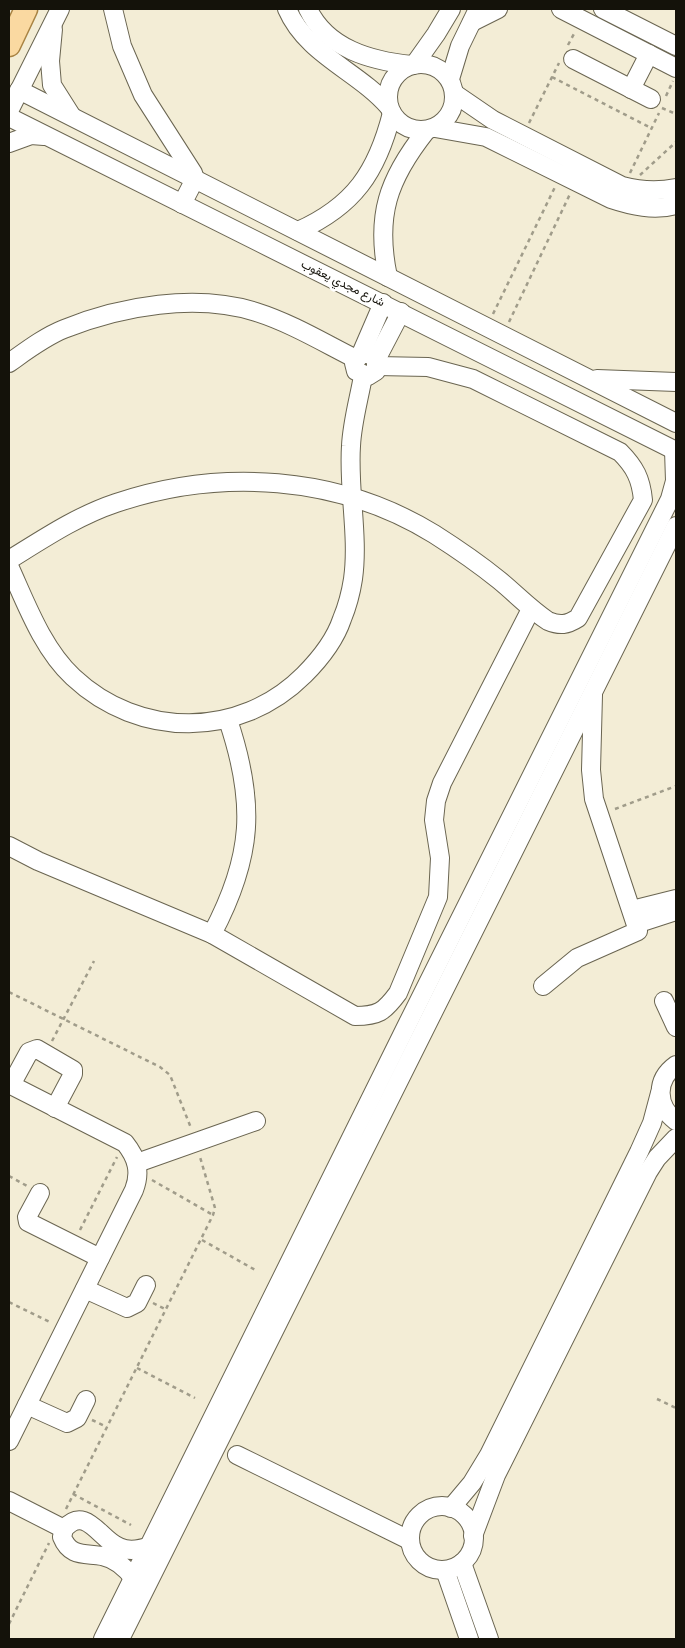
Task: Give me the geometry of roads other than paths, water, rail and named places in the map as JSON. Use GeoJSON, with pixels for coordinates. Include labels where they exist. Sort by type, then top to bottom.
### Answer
{"type":"FeatureCollection","features":[{"type":"Feature","properties":{"kind":"main road"},"geometry":{"type":"LineString","coordinates":[[9,44],[26,9]]}},
{"type":"Feature","properties":{"kind":"street"},"geometry":{"type":"LineString","coordinates":[[113,9],[131,71],[156,118],[187,161],[195,179],[182,204]]}},
{"type":"Feature","properties":{"kind":"street"},"geometry":{"type":"LineString","coordinates":[[287,9],[305,38],[323,54],[377,93],[406,127],[486,137],[611,199],[630,205],[650,208],[676,205]]}},
{"type":"Feature","properties":{"kind":"street"},"geometry":{"type":"LineString","coordinates":[[308,9],[326,34],[342,46],[377,60],[434,66],[452,86],[483,114],[626,187],[660,192],[676,188]]}},
{"type":"Feature","properties":{"kind":"street"},"geometry":{"type":"LineString","coordinates":[[298,232],[321,221],[343,205],[361,186],[375,164],[385,139],[391,110],[390,86],[399,73],[413,65],[436,34],[451,9]]}},
{"type":"Feature","properties":{"kind":"street"},"geometry":{"type":"LineString","coordinates":[[388,277],[382,251],[382,225],[386,199],[395,175],[409,152],[431,129],[448,117],[452,110],[454,62],[475,15],[498,9]]}},
{"type":"Feature","properties":{"kind":"street"},"geometry":{"type":"LineString","coordinates":[[561,9],[676,68]]}},
{"type":"Feature","properties":{"kind":"street"},"geometry":{"type":"LineString","coordinates":[[603,9],[676,46]]}},
{"type":"Feature","properties":{"kind":"street"},"geometry":{"type":"LineString","coordinates":[[9,111],[57,15]]}},
{"type":"Feature","properties":{"kind":"street"},"geometry":{"type":"LineString","coordinates":[[57,15],[50,78],[55,93],[73,117]]}},
{"type":"Feature","properties":{"kind":"street"},"geometry":{"type":"LineString","coordinates":[[350,73],[359,54]]}},
{"type":"Feature","properties":{"kind":"street"},"geometry":{"type":"LineString","coordinates":[[631,89],[649,54]]}},
{"type":"Feature","properties":{"kind":"street"},"geometry":{"type":"LineString","coordinates":[[566,57],[656,103]]}},
{"type":"Feature","properties":{"kind":"street","name":"شارع مجدي يعقوب"},"geometry":{"type":"LineString","coordinates":[[19,90],[676,423]]}},
{"type":"Feature","properties":{"kind":"street"},"geometry":{"type":"LineString","coordinates":[[474,134],[483,114]]}},
{"type":"Feature","properties":{"kind":"street","name":"شارع مجدي يعقوب"},"geometry":{"type":"LineString","coordinates":[[9,117],[675,451]]}},
{"type":"Feature","properties":{"kind":"street"},"geometry":{"type":"LineString","coordinates":[[9,143],[31,135],[47,137]]}},
{"type":"Feature","properties":{"kind":"street"},"geometry":{"type":"LineString","coordinates":[[9,566],[46,643],[72,676],[105,702],[152,720],[186,724],[228,720],[250,712],[288,690],[320,659],[342,621],[353,578],[353,534],[350,498],[351,446],[367,363],[383,303]]}},
{"type":"Feature","properties":{"kind":"street"},"geometry":{"type":"LineString","coordinates":[[9,363],[62,330],[100,316],[134,308],[182,304],[228,305],[257,312],[367,363],[428,367],[450,371],[473,379],[620,452],[634,466],[642,483],[643,500],[578,618],[569,624],[558,625],[531,609],[467,555],[432,532],[394,513],[350,498],[295,484],[234,480],[173,487],[114,504],[58,530],[9,560]]}},
{"type":"Feature","properties":{"kind":"street"},"geometry":{"type":"LineString","coordinates":[[367,363],[400,312]]}},
{"type":"Feature","properties":{"kind":"street"},"geometry":{"type":"LineString","coordinates":[[588,378],[676,382]]}},
{"type":"Feature","properties":{"kind":"street"},"geometry":{"type":"LineString","coordinates":[[120,1639],[415,1027],[594,689],[670,524],[670,499],[675,481],[675,451]]}},
{"type":"Feature","properties":{"kind":"street"},"geometry":{"type":"LineString","coordinates":[[103,1639],[670,524]]}},
{"type":"Feature","properties":{"kind":"street"},"geometry":{"type":"LineString","coordinates":[[9,846],[38,861],[212,934],[355,1016],[372,1016],[388,1007],[405,978],[438,897],[440,858],[434,820],[436,801],[442,783],[531,609]]}},
{"type":"Feature","properties":{"kind":"street"},"geometry":{"type":"LineString","coordinates":[[594,689],[591,761],[593,792],[635,922]]}},
{"type":"Feature","properties":{"kind":"street"},"geometry":{"type":"LineString","coordinates":[[212,934],[229,901],[242,866],[247,828],[246,791],[239,754],[228,720]]}},
{"type":"Feature","properties":{"kind":"street"},"geometry":{"type":"LineString","coordinates":[[543,986],[576,958],[676,899]]}},
{"type":"Feature","properties":{"kind":"street"},"geometry":{"type":"LineString","coordinates":[[635,922],[676,911]]}},
{"type":"Feature","properties":{"kind":"street"},"geometry":{"type":"LineString","coordinates":[[664,1001],[676,1027]]}},
{"type":"Feature","properties":{"kind":"street"},"geometry":{"type":"LineString","coordinates":[[9,1441],[134,1190],[138,1168],[124,1143],[55,1108],[10,1085],[31,1050],[37,1049],[72,1068],[74,1072],[55,1108]]}},
{"type":"Feature","properties":{"kind":"street"},"geometry":{"type":"LineString","coordinates":[[474,1536],[467,1518],[451,1508],[441,1506],[422,1513],[415,1520],[409,1540],[412,1550],[425,1566],[435,1570],[445,1570],[462,1563],[471,1551],[474,1536],[496,1475],[646,1138],[665,1076],[676,1065]]}},
{"type":"Feature","properties":{"kind":"street"},"geometry":{"type":"LineString","coordinates":[[660,1093],[664,1109],[676,1121]]}},
{"type":"Feature","properties":{"kind":"street"},"geometry":{"type":"LineString","coordinates":[[138,1168],[196,1142],[256,1121]]}},
{"type":"Feature","properties":{"kind":"street"},"geometry":{"type":"LineString","coordinates":[[451,1508],[472,1483],[648,1172],[657,1158],[676,1138]]}},
{"type":"Feature","properties":{"kind":"street"},"geometry":{"type":"LineString","coordinates":[[40,1193],[27,1217],[28,1222],[100,1258]]}},
{"type":"Feature","properties":{"kind":"street"},"geometry":{"type":"LineString","coordinates":[[84,1289],[128,1308],[137,1303],[146,1285]]}},
{"type":"Feature","properties":{"kind":"street"},"geometry":{"type":"LineString","coordinates":[[26,1405],[67,1423],[77,1418],[86,1400]]}},
{"type":"Feature","properties":{"kind":"street"},"geometry":{"type":"LineString","coordinates":[[237,1455],[409,1540]]}},
{"type":"Feature","properties":{"kind":"street"},"geometry":{"type":"LineString","coordinates":[[9,1501],[60,1528],[62,1537],[71,1550],[86,1556],[106,1549],[129,1550],[150,1546]]}},
{"type":"Feature","properties":{"kind":"street"},"geometry":{"type":"LineString","coordinates":[[60,1528],[76,1521],[84,1521],[94,1526],[106,1549],[134,1579]]}},
{"type":"Feature","properties":{"kind":"street"},"geometry":{"type":"LineString","coordinates":[[462,1563],[489,1639]]}},
{"type":"Feature","properties":{"kind":"street"},"geometry":{"type":"LineString","coordinates":[[445,1570],[469,1639]]}}]}
